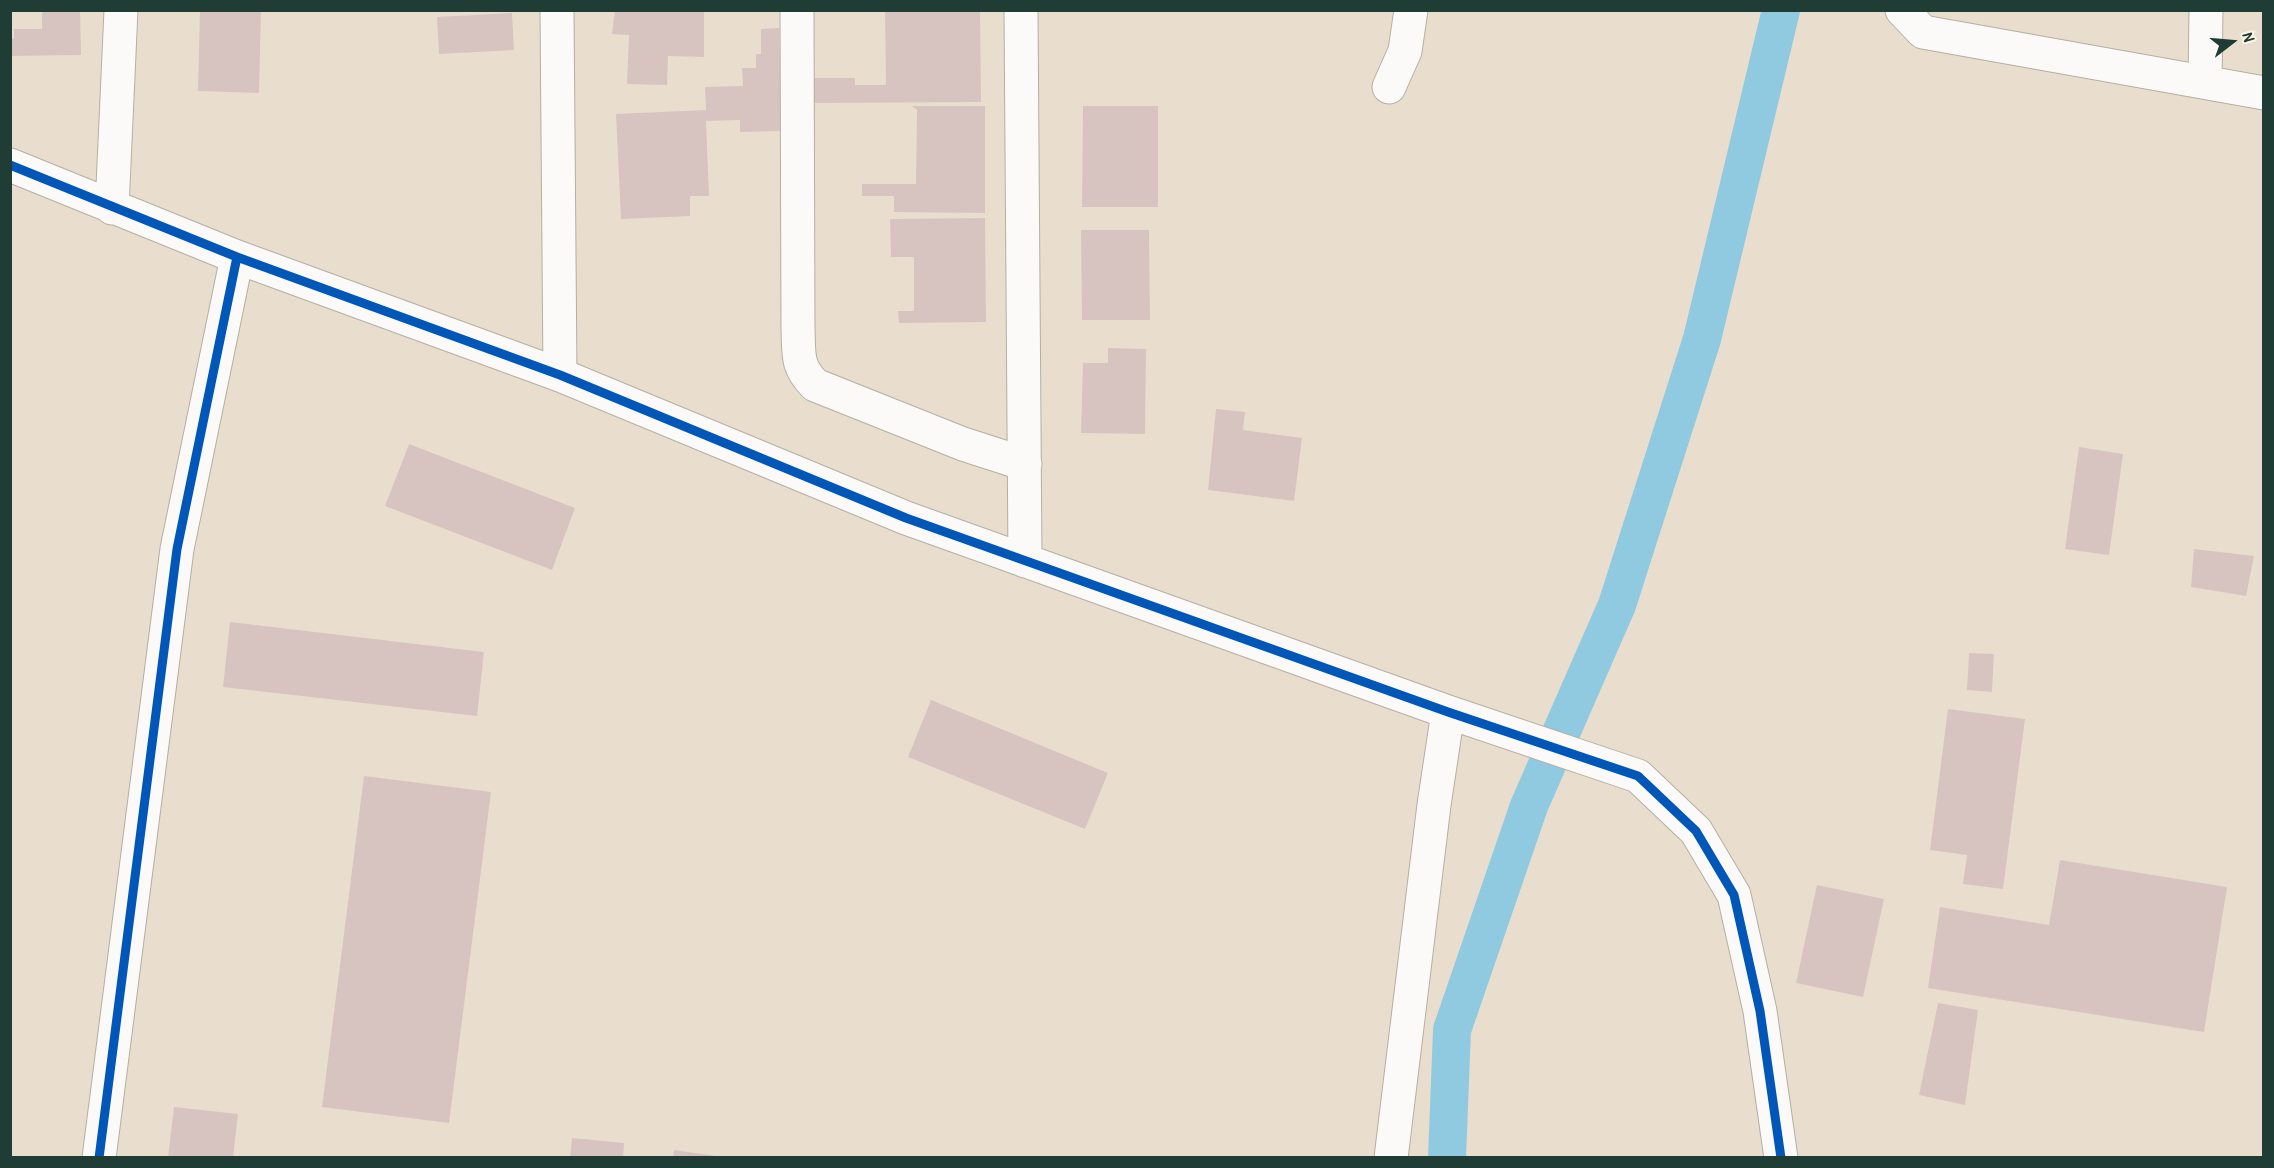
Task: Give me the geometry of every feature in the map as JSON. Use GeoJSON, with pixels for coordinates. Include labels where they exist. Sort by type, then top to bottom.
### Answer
{"type":"FeatureCollection","features":[{"type":"Feature","properties":{"kind":"street"},"geometry":{"type":"LineString","coordinates":[[112,208],[121,10]]}},
{"type":"Feature","properties":{"kind":"street"},"geometry":{"type":"LineString","coordinates":[[557,10],[560,375]]}},
{"type":"Feature","properties":{"kind":"street"},"geometry":{"type":"LineString","coordinates":[[797,10],[799,357],[802,372],[815,385],[963,444],[1025,464]]}},
{"type":"Feature","properties":{"kind":"street"},"geometry":{"type":"LineString","coordinates":[[1021,10],[1025,561]]}},
{"type":"Feature","properties":{"kind":"street"},"geometry":{"type":"LineString","coordinates":[[1389,87],[1406,51],[1411,10]]}},
{"type":"Feature","properties":{"kind":"street"},"geometry":{"type":"LineString","coordinates":[[2205,82],[2206,10]]}},
{"type":"Feature","properties":{"kind":"street"},"geometry":{"type":"LineString","coordinates":[[1912,21],[2264,93]]}},
{"type":"Feature","properties":{"kind":"street"},"geometry":{"type":"LineString","coordinates":[[10,165],[237,257],[560,375],[906,518],[1448,712],[1638,776],[1696,831],[1734,895],[1760,1011],[1781,1158]]}},
{"type":"Feature","properties":{"kind":"street"},"geometry":{"type":"LineString","coordinates":[[99,1158],[177,549],[237,257]]}},
{"type":"Feature","properties":{"kind":"street"},"geometry":{"type":"LineString","coordinates":[[1391,1158],[1393,1125],[1448,712]]}},
{"type":"Feature","properties":{"kind":"building"},"geometry":{"type":"Polygon","coordinates":[[[42,10],[80,10],[81,55],[10,56],[10,38],[14,39],[14,29],[42,29],[42,10]]]}},
{"type":"Feature","properties":{"kind":"building"},"geometry":{"type":"Polygon","coordinates":[[[200,10],[261,10],[259,93],[198,91],[200,10]]]}},
{"type":"Feature","properties":{"kind":"building"},"geometry":{"type":"Polygon","coordinates":[[[615,10],[704,10],[704,57],[668,56],[667,85],[627,84],[629,35],[612,34],[615,10]]]}},
{"type":"Feature","properties":{"kind":"building"},"geometry":{"type":"Polygon","coordinates":[[[885,10],[980,10],[981,102],[811,103],[811,78],[855,78],[855,85],[886,85],[885,10]]]}},
{"type":"Feature","properties":{"kind":"building"},"geometry":{"type":"Polygon","coordinates":[[[512,13],[514,50],[439,54],[437,17],[512,13]]]}},
{"type":"Feature","properties":{"kind":"building"},"geometry":{"type":"Polygon","coordinates":[[[779,28],[781,131],[740,132],[740,120],[706,121],[709,196],[690,196],[690,216],[621,219],[616,114],[706,110],[705,87],[743,86],[742,68],[756,68],[756,54],[761,54],[761,29],[779,28]]]}},
{"type":"Feature","properties":{"kind":"building"},"geometry":{"type":"Polygon","coordinates":[[[912,106],[985,106],[985,213],[894,212],[894,196],[862,196],[862,184],[916,184],[917,110],[912,106]]]}},
{"type":"Feature","properties":{"kind":"building"},"geometry":{"type":"Polygon","coordinates":[[[1083,106],[1158,106],[1158,207],[1082,207],[1083,106]]]}},
{"type":"Feature","properties":{"kind":"building"},"geometry":{"type":"Polygon","coordinates":[[[985,218],[986,322],[899,323],[898,311],[914,311],[914,257],[891,257],[890,219],[985,218]]]}},
{"type":"Feature","properties":{"kind":"building"},"geometry":{"type":"Polygon","coordinates":[[[1081,230],[1149,230],[1150,320],[1082,320],[1081,230]]]}},
{"type":"Feature","properties":{"kind":"building"},"geometry":{"type":"Polygon","coordinates":[[[1108,348],[1146,349],[1145,434],[1081,433],[1083,363],[1108,363],[1108,348]]]}},
{"type":"Feature","properties":{"kind":"building"},"geometry":{"type":"Polygon","coordinates":[[[1216,409],[1245,412],[1243,430],[1302,438],[1294,501],[1208,490],[1216,409]]]}},
{"type":"Feature","properties":{"kind":"building"},"geometry":{"type":"Polygon","coordinates":[[[409,444],[575,508],[552,570],[385,506],[409,444]]]}},
{"type":"Feature","properties":{"kind":"building"},"geometry":{"type":"Polygon","coordinates":[[[2079,447],[2123,454],[2109,555],[2065,549],[2079,447]]]}},
{"type":"Feature","properties":{"kind":"building"},"geometry":{"type":"Polygon","coordinates":[[[2194,549],[2254,556],[2246,596],[2191,587],[2194,549]]]}},
{"type":"Feature","properties":{"kind":"building"},"geometry":{"type":"Polygon","coordinates":[[[230,622],[484,652],[477,716],[223,687],[230,622]]]}},
{"type":"Feature","properties":{"kind":"building"},"geometry":{"type":"Polygon","coordinates":[[[1969,653],[1994,654],[1992,692],[1967,690],[1969,653]]]}},
{"type":"Feature","properties":{"kind":"building"},"geometry":{"type":"Polygon","coordinates":[[[931,700],[1108,773],[1085,829],[908,757],[931,700]]]}},
{"type":"Feature","properties":{"kind":"building"},"geometry":{"type":"Polygon","coordinates":[[[1948,709],[2025,719],[2003,889],[1963,884],[1967,855],[1930,850],[1948,709]]]}},
{"type":"Feature","properties":{"kind":"building"},"geometry":{"type":"Polygon","coordinates":[[[364,776],[491,792],[449,1123],[322,1107],[364,776]]]}},
{"type":"Feature","properties":{"kind":"building"},"geometry":{"type":"Polygon","coordinates":[[[2060,860],[2227,887],[2204,1032],[1928,988],[1940,907],[2049,925],[2060,860]]]}},
{"type":"Feature","properties":{"kind":"building"},"geometry":{"type":"Polygon","coordinates":[[[1817,885],[1884,899],[1863,997],[1796,983],[1817,885]]]}},
{"type":"Feature","properties":{"kind":"building"},"geometry":{"type":"Polygon","coordinates":[[[1938,1003],[1978,1010],[1965,1105],[1919,1095],[1938,1003]]]}},
{"type":"Feature","properties":{"kind":"building"},"geometry":{"type":"Polygon","coordinates":[[[174,1107],[238,1114],[233,1158],[168,1158],[174,1107]]]}},
{"type":"Feature","properties":{"kind":"building"},"geometry":{"type":"Polygon","coordinates":[[[572,1138],[624,1143],[623,1158],[570,1158],[572,1138]]]}},
{"type":"Feature","properties":{"kind":"building"},"geometry":{"type":"Polygon","coordinates":[[[674,1150],[716,1156],[716,1158],[673,1158],[674,1150]]]}},
{"type":"Feature","properties":{"kind":"waterway"},"geometry":{"type":"LineString","coordinates":[[1447,1158],[1452,1030],[1529,806],[1617,605],[1702,339],[1781,10]]}},
{"type":"Feature","properties":{"kind":"cycle path"},"geometry":{"type":"LineString","coordinates":[[10,165],[237,257],[560,375],[906,518],[1448,712],[1638,776],[1696,831],[1734,895],[1760,1011],[1781,1158]]}},
{"type":"Feature","properties":{"kind":"cycle path"},"geometry":{"type":"LineString","coordinates":[[99,1158],[177,549],[237,257]]}}]}
